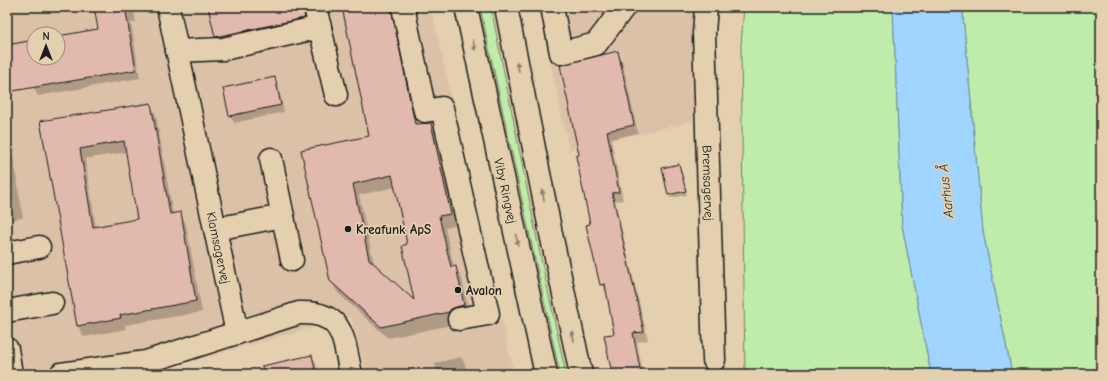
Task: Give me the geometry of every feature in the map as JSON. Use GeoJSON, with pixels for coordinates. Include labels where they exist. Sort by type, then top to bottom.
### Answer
{"type":"FeatureCollection","features":[{"type":"Feature","properties":{"kind":"street","name":"Klamsagervej"},"geometry":{"type":"LineString","coordinates":[[168,7],[236,333]]}},
{"type":"Feature","properties":{"kind":"street"},"geometry":{"type":"LineString","coordinates":[[403,7],[425,111],[442,108],[488,314],[458,319]]}},
{"type":"Feature","properties":{"kind":"street","name":"Viby Ringvej"},"geometry":{"type":"LineString","coordinates":[[466,7],[546,374]]}},
{"type":"Feature","properties":{"kind":"street"},"geometry":{"type":"LineString","coordinates":[[506,7],[551,234],[581,374]]}},
{"type":"Feature","properties":{"kind":"street"},"geometry":{"type":"LineString","coordinates":[[552,7],[560,53],[596,44],[624,7]]}},
{"type":"Feature","properties":{"kind":"street","name":"Bremsagervej"},"geometry":{"type":"LineString","coordinates":[[706,7],[704,33],[714,360]]}},
{"type":"Feature","properties":{"kind":"street"},"geometry":{"type":"LineString","coordinates":[[177,51],[223,49],[317,17],[336,95]]}},
{"type":"Feature","properties":{"kind":"street"},"geometry":{"type":"LineString","coordinates":[[271,159],[292,260]]}},
{"type":"Feature","properties":{"kind":"street"},"geometry":{"type":"LineString","coordinates":[[214,229],[283,216]]}},
{"type":"Feature","properties":{"kind":"street"},"geometry":{"type":"LineString","coordinates":[[7,253],[39,247]]}},
{"type":"Feature","properties":{"kind":"street"},"geometry":{"type":"LineString","coordinates":[[7,311],[52,303]]}},
{"type":"Feature","properties":{"kind":"street"},"geometry":{"type":"LineString","coordinates":[[61,374],[146,362],[298,313],[312,312],[325,315],[335,323],[342,334],[351,374]]}},
{"type":"Feature","properties":{"kind":"street"},"geometry":{"type":"LineString","coordinates":[[7,349],[12,374]]}},
{"type":"Feature","properties":{"kind":"shaded area"},"geometry":{"type":"Polygon","coordinates":[[[7,7],[431,7],[514,374],[367,374],[351,317],[146,374],[7,374],[7,7]]]}},
{"type":"Feature","properties":{"kind":"shaded area"},"geometry":{"type":"Polygon","coordinates":[[[539,7],[713,7],[693,121],[569,150],[539,7]]]}},
{"type":"Feature","properties":{"kind":"green space"},"geometry":{"type":"Polygon","coordinates":[[[480,7],[491,7],[540,254],[566,374],[560,374],[480,7]]]}},
{"type":"Feature","properties":{"kind":"green space"},"geometry":{"type":"Polygon","coordinates":[[[744,7],[893,7],[902,225],[931,374],[745,374],[741,45],[744,7]]]}},
{"type":"Feature","properties":{"kind":"green space"},"geometry":{"type":"Polygon","coordinates":[[[964,7],[1101,7],[1101,374],[1012,374],[983,232],[963,16],[964,7]]]}},
{"type":"Feature","properties":{"kind":"water","name":"Aarhus Å"},"geometry":{"type":"Polygon","coordinates":[[[893,7],[964,7],[963,16],[983,232],[1012,374],[931,374],[902,225],[893,7]]]}},
{"type":"Feature","properties":{"kind":"building"},"geometry":{"type":"Polygon","coordinates":[[[94,7],[125,7],[136,70],[7,92],[7,45],[26,41],[26,66],[66,66],[66,35],[98,29],[94,7]]]}},
{"type":"Feature","properties":{"kind":"building"},"geometry":{"type":"Polygon","coordinates":[[[208,7],[303,7],[305,18],[215,37],[208,7]]]}},
{"type":"Feature","properties":{"kind":"building"},"geometry":{"type":"Polygon","coordinates":[[[342,7],[391,7],[415,124],[431,123],[451,214],[439,216],[451,267],[456,266],[464,305],[451,309],[449,312],[381,327],[330,281],[301,150],[369,136],[342,7]],[[392,175],[353,184],[369,259],[414,300],[402,246],[407,244],[392,175]]]}},
{"type":"Feature","properties":{"kind":"building"},"geometry":{"type":"Polygon","coordinates":[[[618,51],[634,125],[607,131],[619,192],[612,193],[644,332],[633,333],[641,374],[612,374],[604,335],[614,334],[605,284],[600,285],[586,225],[590,224],[576,156],[579,155],[560,65],[618,51]]]}},
{"type":"Feature","properties":{"kind":"building"},"geometry":{"type":"Polygon","coordinates":[[[275,77],[281,105],[229,116],[223,88],[275,77]]]}},
{"type":"Feature","properties":{"kind":"building"},"geometry":{"type":"Polygon","coordinates":[[[151,103],[170,214],[181,212],[196,301],[120,315],[121,318],[77,326],[40,121],[151,103]],[[124,141],[80,149],[93,227],[137,219],[124,141]]]}},
{"type":"Feature","properties":{"kind":"building"},"geometry":{"type":"Polygon","coordinates":[[[679,164],[686,191],[668,195],[662,168],[679,164]]]}},
{"type":"Feature","properties":{"kind":"building"},"geometry":{"type":"Polygon","coordinates":[[[312,355],[316,374],[263,374],[262,366],[312,355]]]}},
{"type":"Feature","properties":{"kind":"place","name":"Kreafunk ApS"},"geometry":{"type":"Point","coordinates":[348,229]}},
{"type":"Feature","properties":{"kind":"place","name":"Avalon"},"geometry":{"type":"Point","coordinates":[458,290]}}]}
